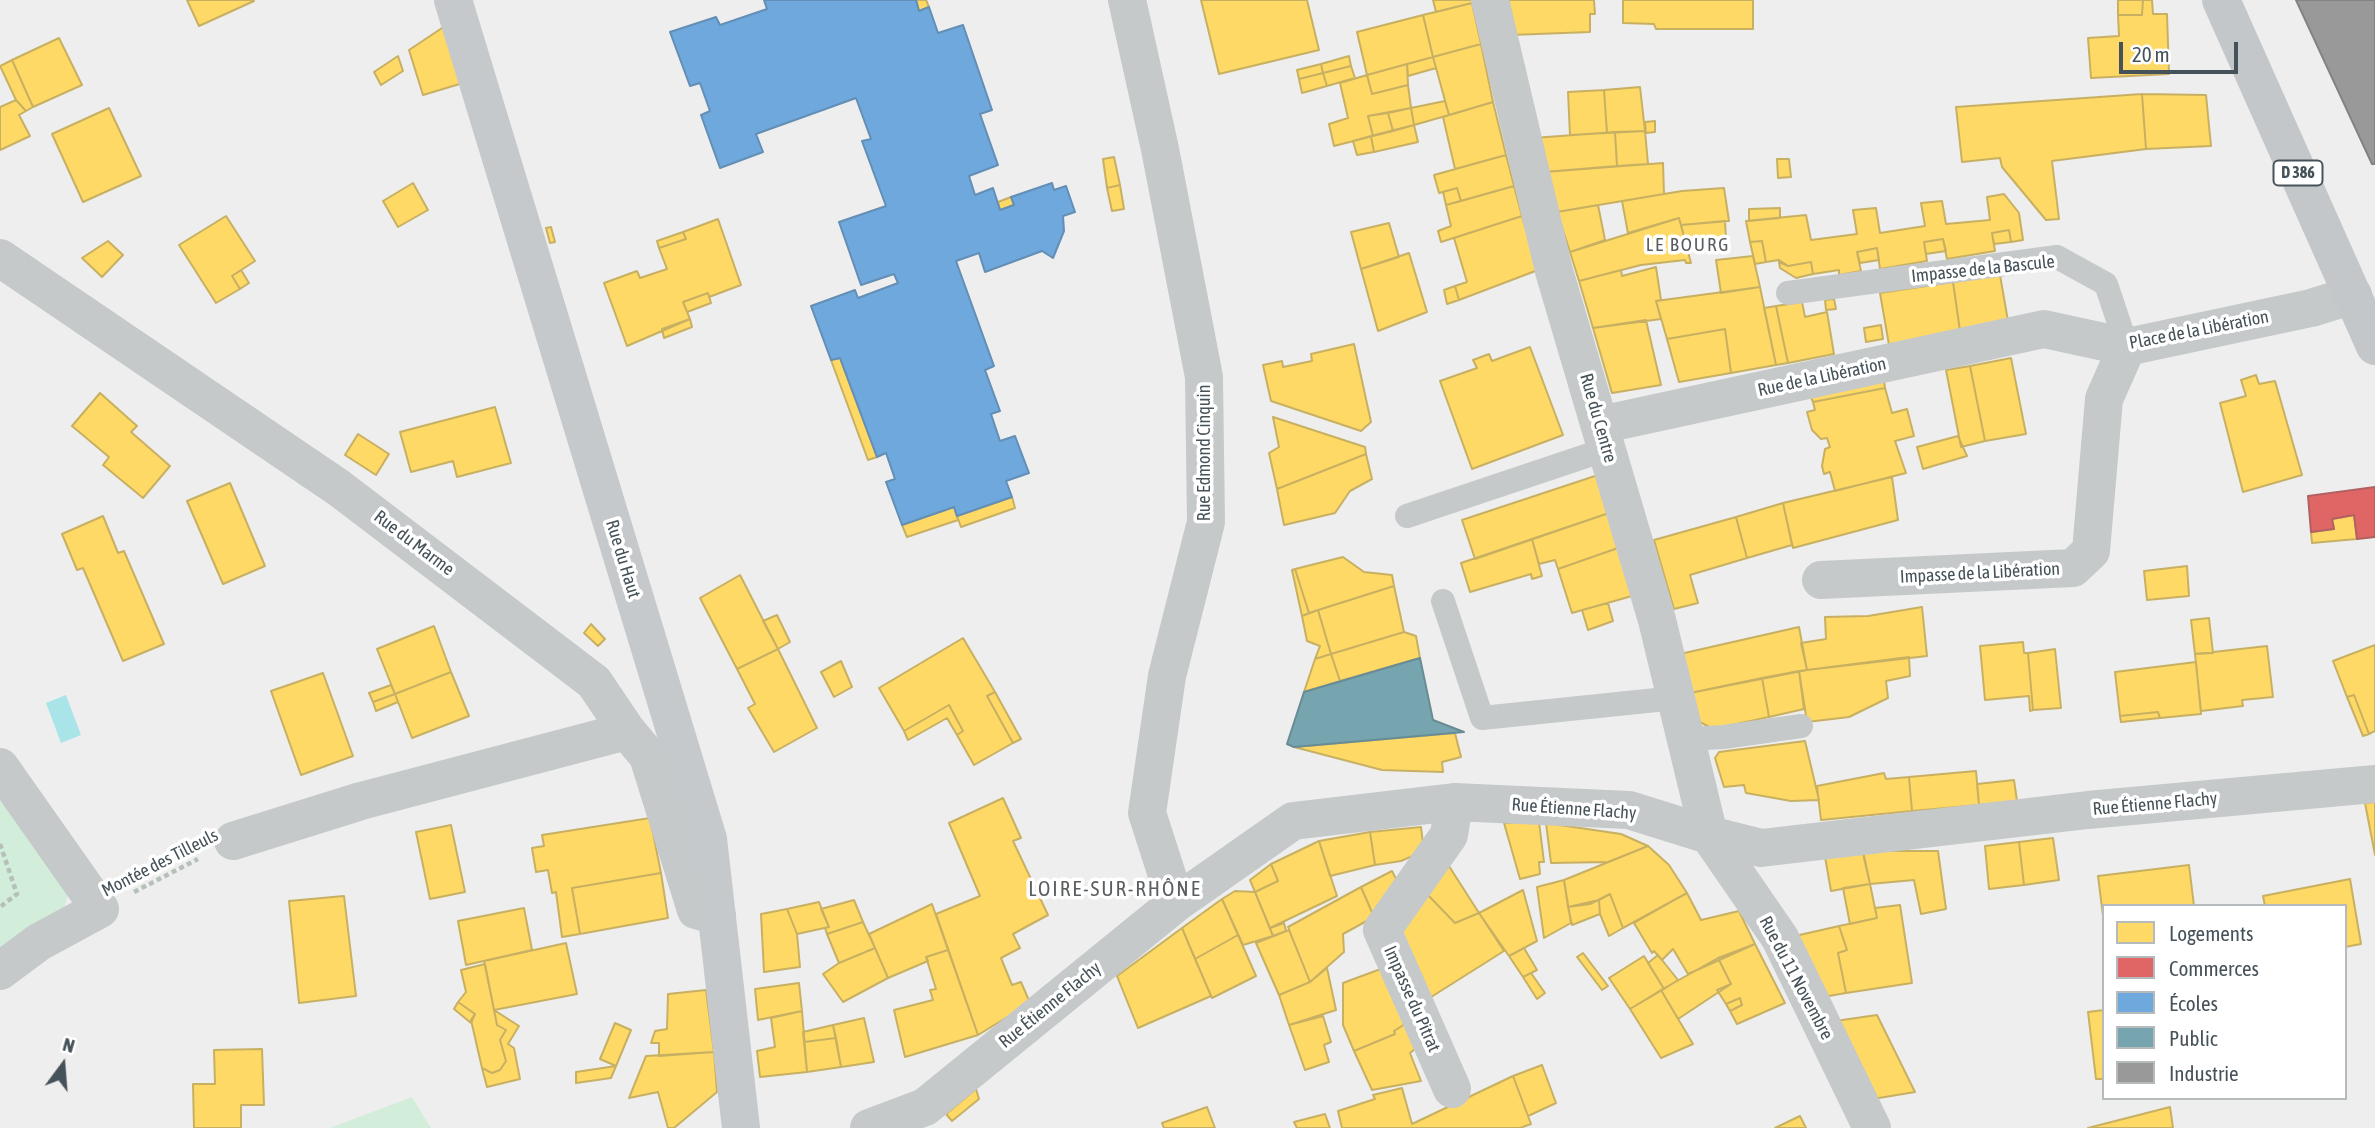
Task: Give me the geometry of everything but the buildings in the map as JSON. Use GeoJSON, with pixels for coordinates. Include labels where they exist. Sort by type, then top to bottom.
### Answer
{"type":"FeatureCollection","features":[{"type":"Feature","properties":{"kind":"main road","name":"D 386"},"geometry":{"type":"LineString","coordinates":[[2221,0],[2375,346]]}},
{"type":"Feature","properties":{"kind":"street","name":"Rue du Haut"},"geometry":{"type":"LineString","coordinates":[[453,0],[708,839],[741,1128]]}},
{"type":"Feature","properties":{"kind":"street","name":"Rue Edmond Cinquin"},"geometry":{"type":"LineString","coordinates":[[1126,0],[1160,149],[1204,377],[1206,522],[1167,676],[1147,813],[1176,903]]}},
{"type":"Feature","properties":{"kind":"street","name":"Rue du Centre"},"geometry":{"type":"LineString","coordinates":[[1490,0],[1554,271],[1676,698],[1709,835]]}},
{"type":"Feature","properties":{"kind":"street","name":"Rue du Marme"},"geometry":{"type":"LineString","coordinates":[[0,258],[339,488],[482,594],[594,682],[626,732],[648,756],[696,910],[717,916]]}},
{"type":"Feature","properties":{"kind":"street","name":"Place de la Libération"},"geometry":{"type":"LineString","coordinates":[[2044,329],[2127,347],[2353,295]]}},
{"type":"Feature","properties":{"kind":"street","name":"Rue de la Libération"},"geometry":{"type":"LineString","coordinates":[[1603,437],[2044,329]]}},
{"type":"Feature","properties":{"kind":"street","name":"Impasse de la Libération"},"geometry":{"type":"LineString","coordinates":[[1821,580],[2073,568],[2091,551],[2104,399],[2127,347]]}},
{"type":"Feature","properties":{"kind":"street"},"geometry":{"type":"LineString","coordinates":[[233,841],[361,802],[626,732]]}},
{"type":"Feature","properties":{"kind":"street"},"geometry":{"type":"LineString","coordinates":[[0,767],[100,909],[39,942],[0,971]]}},
{"type":"Feature","properties":{"kind":"street","name":"Rue Étienne Flachy"},"geometry":{"type":"LineString","coordinates":[[869,1128],[925,1107],[1176,903],[1293,821],[1454,802],[1629,810],[1761,848],[2088,810],[2375,785]]}},
{"type":"Feature","properties":{"kind":"street","name":"Impasse du Pitrat"},"geometry":{"type":"LineString","coordinates":[[1452,1089],[1382,930],[1449,835],[1454,802]]}},
{"type":"Feature","properties":{"kind":"street","name":"Rue du 11 Novembre"},"geometry":{"type":"LineString","coordinates":[[1709,835],[1780,938],[1872,1128]]}},
{"type":"Feature","properties":{"kind":"lane","name":"Impasse de la Bascule"},"geometry":{"type":"LineString","coordinates":[[1788,293],[2057,257],[2106,284],[2127,347]]}},
{"type":"Feature","properties":{"kind":"lane"},"geometry":{"type":"LineString","coordinates":[[1407,516],[1603,437]]}},
{"type":"Feature","properties":{"kind":"lane"},"geometry":{"type":"LineString","coordinates":[[1443,601],[1482,719],[1676,698]]}},
{"type":"Feature","properties":{"kind":"lane"},"geometry":{"type":"LineString","coordinates":[[1686,739],[1724,737],[1801,726]]}},
{"type":"Feature","properties":{"kind":"path","name":"Montée des Tilleuls"},"geometry":{"type":"LineString","coordinates":[[100,909],[233,841]]}},
{"type":"Feature","properties":{"kind":"path"},"geometry":{"type":"LineString","coordinates":[[0,844],[18,894],[0,907]]}},
{"type":"Feature","properties":{"kind":"green space"},"geometry":{"type":"Polygon","coordinates":[[[0,784],[68,894],[63,913],[0,959],[0,784]]]}},
{"type":"Feature","properties":{"kind":"green space"},"geometry":{"type":"Polygon","coordinates":[[[412,1097],[431,1128],[330,1128],[412,1097]]]}},
{"type":"Feature","properties":{"kind":"water"},"geometry":{"type":"Polygon","coordinates":[[[66,695],[81,735],[61,743],[46,703],[66,695]]]}},
{"type":"Feature","properties":{"kind":"district","name":"LE BOURG"},"geometry":{"type":"Point","coordinates":[1688,245]}},
{"type":"Feature","properties":{"kind":"district","name":"LOIRE-SUR-RHÔNE"},"geometry":{"type":"Point","coordinates":[1115,889]}}]}
